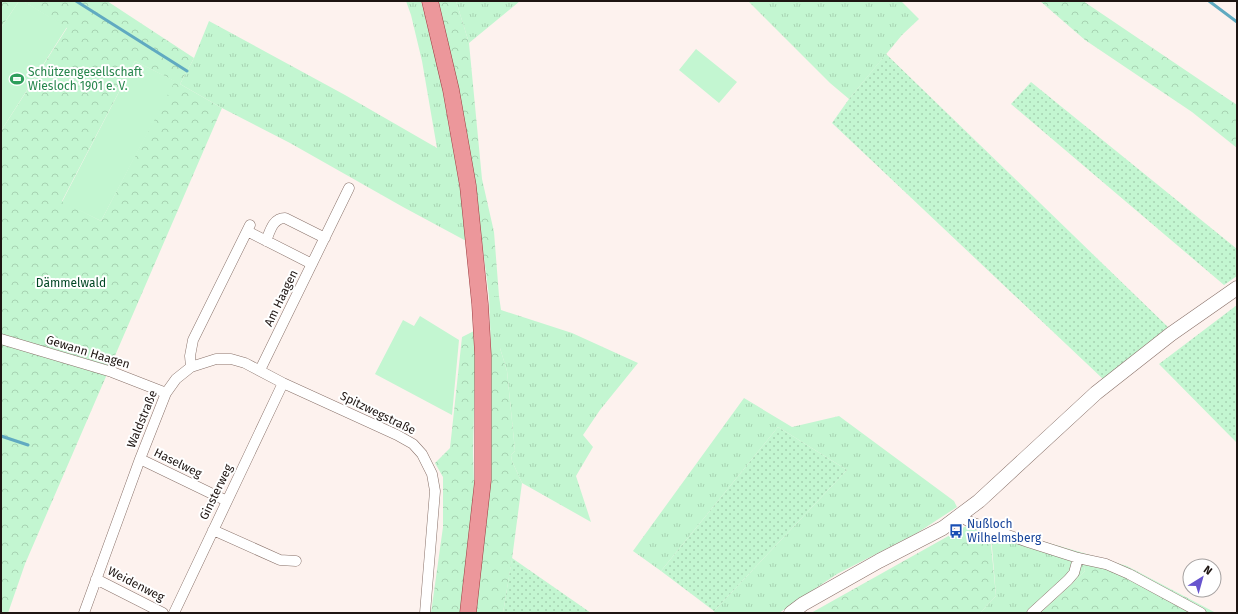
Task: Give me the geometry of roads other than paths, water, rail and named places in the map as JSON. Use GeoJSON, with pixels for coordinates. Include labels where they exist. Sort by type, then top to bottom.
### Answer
{"type":"FeatureCollection","features":[{"type":"Feature","properties":{"kind":"main road"},"geometry":{"type":"LineString","coordinates":[[430,1],[451,90],[468,186],[480,304],[483,355],[483,480],[468,613]]}},
{"type":"Feature","properties":{"kind":"main road"},"geometry":{"type":"LineString","coordinates":[[792,613],[803,604],[878,561],[943,528],[960,516],[1096,393],[1171,334],[1237,288]]}},
{"type":"Feature","properties":{"kind":"street","name":"Am Haagen"},"geometry":{"type":"LineString","coordinates":[[260,370],[349,188]]}},
{"type":"Feature","properties":{"kind":"street"},"geometry":{"type":"LineString","coordinates":[[266,240],[275,221],[279,218],[285,218],[324,238]]}},
{"type":"Feature","properties":{"kind":"street"},"geometry":{"type":"LineString","coordinates":[[191,367],[190,356],[193,340],[248,228],[266,240],[312,264]]}},
{"type":"Feature","properties":{"kind":"street","name":"Gewann Haagen"},"geometry":{"type":"LineString","coordinates":[[1,339],[112,372],[166,392]]}},
{"type":"Feature","properties":{"kind":"street","name":"Spitzwegstraße"},"geometry":{"type":"LineString","coordinates":[[191,367],[216,359],[231,359],[245,363],[283,383],[397,435],[413,444],[422,454],[432,474],[435,491],[425,613]]}},
{"type":"Feature","properties":{"kind":"street","name":"Waldstraße"},"geometry":{"type":"LineString","coordinates":[[84,613],[166,392],[176,379],[191,367]]}},
{"type":"Feature","properties":{"kind":"street","name":"Ginsterweg"},"geometry":{"type":"LineString","coordinates":[[174,613],[283,383]]}},
{"type":"Feature","properties":{"kind":"street","name":"Haselweg"},"geometry":{"type":"LineString","coordinates":[[140,459],[227,501]]}},
{"type":"Feature","properties":{"kind":"street"},"geometry":{"type":"LineString","coordinates":[[960,516],[988,529],[1078,558],[1106,564],[1129,574],[1201,613]]}},
{"type":"Feature","properties":{"kind":"street"},"geometry":{"type":"LineString","coordinates":[[213,530],[280,560],[296,561]]}},
{"type":"Feature","properties":{"kind":"street"},"geometry":{"type":"LineString","coordinates":[[1032,613],[1074,573],[1078,558]]}},
{"type":"Feature","properties":{"kind":"street","name":"Weidenweg"},"geometry":{"type":"LineString","coordinates":[[96,579],[163,613]]}},
{"type":"Feature","properties":{"kind":"waterway"},"geometry":{"type":"LineString","coordinates":[[76,1],[187,71]]}},
{"type":"Feature","properties":{"kind":"waterway"},"geometry":{"type":"LineString","coordinates":[[1209,1],[1237,22]]}},
{"type":"Feature","properties":{"kind":"waterway"},"geometry":{"type":"LineString","coordinates":[[1,436],[28,445]]}},
{"type":"Feature","properties":{"kind":"place","name":"Schützengesellschaft Wiesloch 1901 e. V."},"geometry":{"type":"Point","coordinates":[17,79]}},
{"type":"Feature","properties":{"kind":"place","name":"Nußloch Wilhelmsberg"},"geometry":{"type":"Point","coordinates":[956,531]}},
{"type":"Feature","properties":{"kind":"park label","name":"Dämmelwald"},"geometry":{"type":"Point","coordinates":[71,283]}}]}
